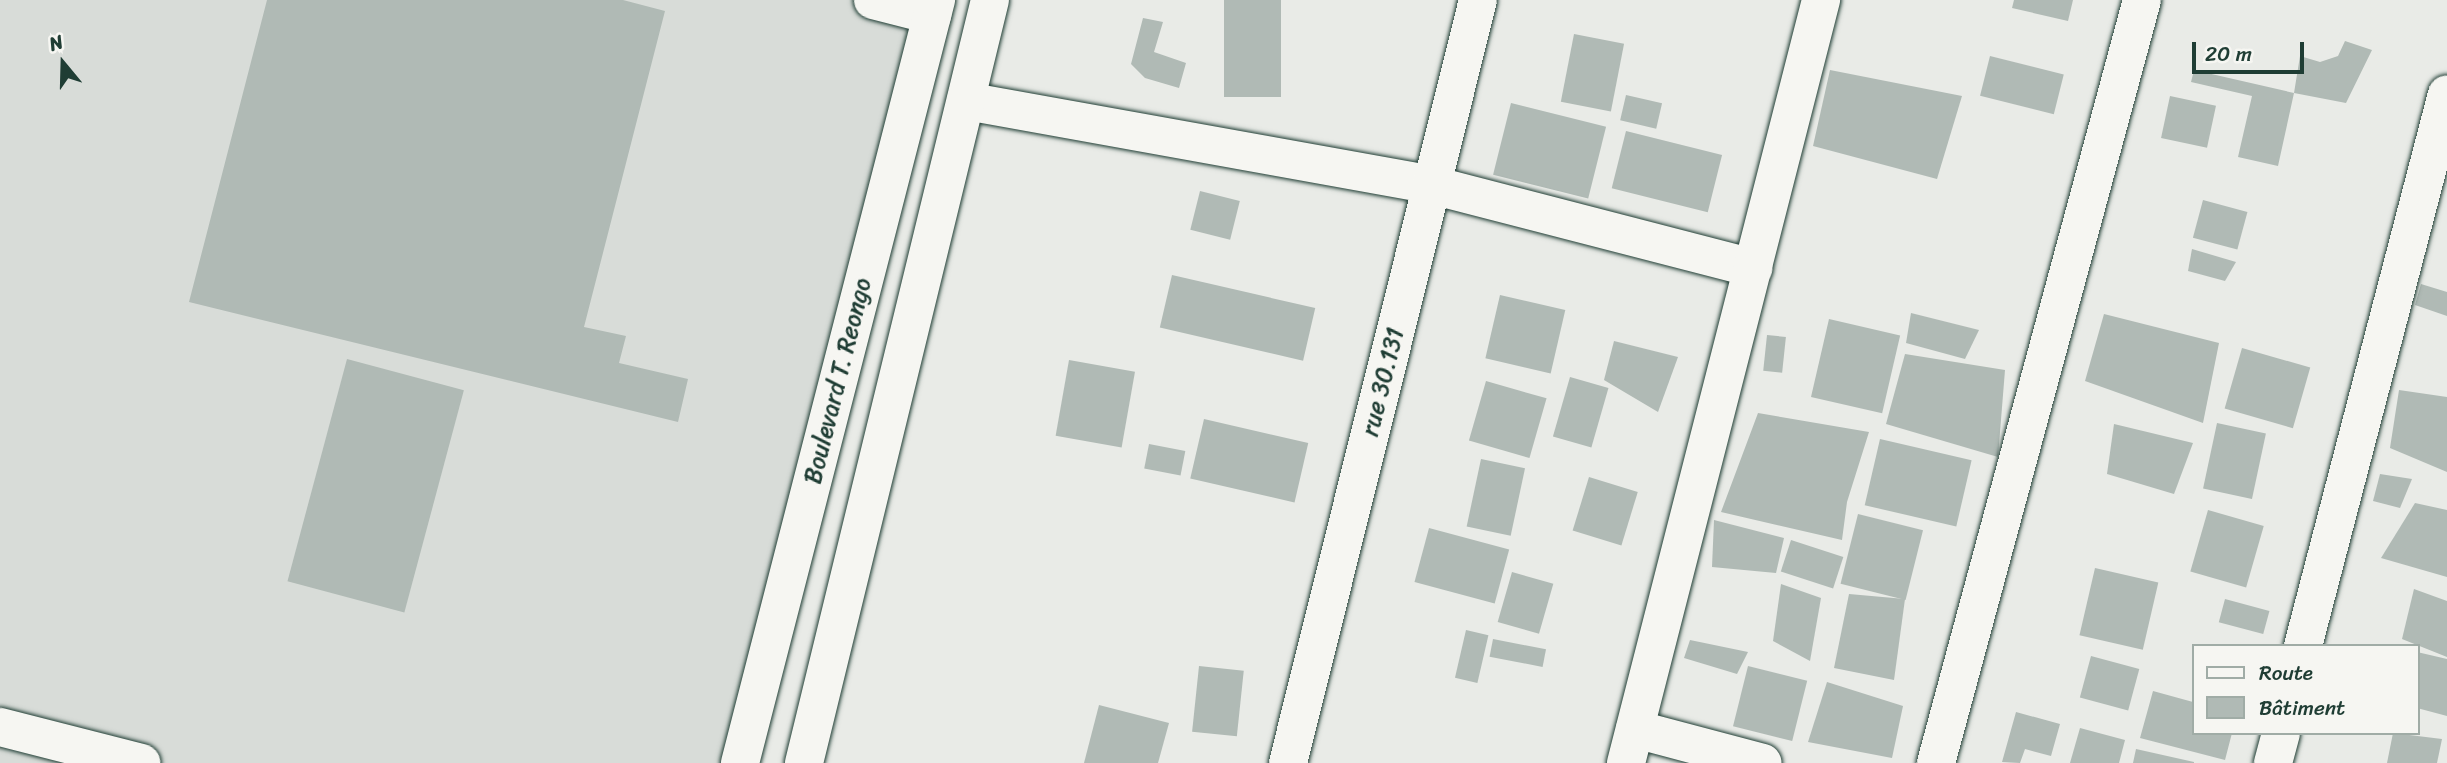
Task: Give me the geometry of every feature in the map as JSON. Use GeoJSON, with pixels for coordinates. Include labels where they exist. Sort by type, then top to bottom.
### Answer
{"type":"FeatureCollection","features":[{"type":"Feature","properties":{"kind":"street"},"geometry":{"type":"LineString","coordinates":[[873,0],[934,7]]}},
{"type":"Feature","properties":{"kind":"street"},"geometry":{"type":"LineString","coordinates":[[804,763],[990,0]]}},
{"type":"Feature","properties":{"kind":"street","name":"rue 30.131"},"geometry":{"type":"LineString","coordinates":[[1288,763],[1478,0]]}},
{"type":"Feature","properties":{"kind":"street"},"geometry":{"type":"LineString","coordinates":[[1763,763],[1630,746],[1821,0]]}},
{"type":"Feature","properties":{"kind":"street"},"geometry":{"type":"LineString","coordinates":[[1936,763],[2143,0]]}},
{"type":"Feature","properties":{"kind":"street","name":"Boulevard T. Reongo"},"geometry":{"type":"LineString","coordinates":[[740,763],[934,7]]}},
{"type":"Feature","properties":{"kind":"street"},"geometry":{"type":"LineString","coordinates":[[2305,644],[2447,94]]}},
{"type":"Feature","properties":{"kind":"street"},"geometry":{"type":"LineString","coordinates":[[966,101],[1432,185],[1753,268]]}},
{"type":"Feature","properties":{"kind":"street"},"geometry":{"type":"LineString","coordinates":[[2273,763],[2280,735]]}},
{"type":"Feature","properties":{"kind":"street"},"geometry":{"type":"LineString","coordinates":[[4,740],[141,763]]}},
{"type":"Feature","properties":{"kind":"shaded area"},"geometry":{"type":"Polygon","coordinates":[[[0,0],[936,0],[746,763],[0,763],[0,0]]]}},
{"type":"Feature","properties":{"kind":"building"},"geometry":{"type":"Polygon","coordinates":[[[267,0],[623,0],[665,11],[584,327],[626,336],[619,363],[688,379],[678,422],[189,302],[267,0]]]}},
{"type":"Feature","properties":{"kind":"building"},"geometry":{"type":"Polygon","coordinates":[[[1224,0],[1281,0],[1281,97],[1224,97],[1224,0]]]}},
{"type":"Feature","properties":{"kind":"building"},"geometry":{"type":"Polygon","coordinates":[[[2014,0],[2073,0],[2068,21],[2012,8],[2014,0]]]}},
{"type":"Feature","properties":{"kind":"building"},"geometry":{"type":"Polygon","coordinates":[[[1143,18],[1163,22],[1154,52],[1186,63],[1179,88],[1145,78],[1131,64],[1143,18]]]}},
{"type":"Feature","properties":{"kind":"building"},"geometry":{"type":"Polygon","coordinates":[[[1574,34],[1624,44],[1611,111],[1561,102],[1574,34]]]}},
{"type":"Feature","properties":{"kind":"building"},"geometry":{"type":"Polygon","coordinates":[[[2345,41],[2372,50],[2346,103],[2294,93],[2300,56],[2320,62],[2338,56],[2345,41]]]}},
{"type":"Feature","properties":{"kind":"building"},"geometry":{"type":"Polygon","coordinates":[[[1990,56],[2064,74],[2054,114],[1980,96],[1990,56]]]}},
{"type":"Feature","properties":{"kind":"building"},"geometry":{"type":"Polygon","coordinates":[[[1830,70],[1962,96],[1937,179],[1813,146],[1830,70]]]}},
{"type":"Feature","properties":{"kind":"building"},"geometry":{"type":"Polygon","coordinates":[[[2194,70],[2294,93],[2278,166],[2238,157],[2252,96],[2191,82],[2194,70]]]}},
{"type":"Feature","properties":{"kind":"building"},"geometry":{"type":"Polygon","coordinates":[[[1626,95],[1662,103],[1656,129],[1620,120],[1626,95]]]}},
{"type":"Feature","properties":{"kind":"building"},"geometry":{"type":"Polygon","coordinates":[[[2170,96],[2216,106],[2207,148],[2161,138],[2170,96]]]}},
{"type":"Feature","properties":{"kind":"building"},"geometry":{"type":"Polygon","coordinates":[[[1511,103],[1606,127],[1588,199],[1493,175],[1511,103]]]}},
{"type":"Feature","properties":{"kind":"building"},"geometry":{"type":"Polygon","coordinates":[[[1626,131],[1722,155],[1708,212],[1612,188],[1626,131]]]}},
{"type":"Feature","properties":{"kind":"building"},"geometry":{"type":"Polygon","coordinates":[[[1200,191],[1240,201],[1230,240],[1190,230],[1200,191]]]}},
{"type":"Feature","properties":{"kind":"building"},"geometry":{"type":"Polygon","coordinates":[[[2203,200],[2247,212],[2237,250],[2193,238],[2203,200]]]}},
{"type":"Feature","properties":{"kind":"building"},"geometry":{"type":"Polygon","coordinates":[[[2192,249],[2236,262],[2225,281],[2188,271],[2192,249]]]}},
{"type":"Feature","properties":{"kind":"building"},"geometry":{"type":"Polygon","coordinates":[[[1172,275],[1315,308],[1303,361],[1160,328],[1172,275]]]}},
{"type":"Feature","properties":{"kind":"building"},"geometry":{"type":"Polygon","coordinates":[[[2421,284],[2447,292],[2447,316],[2415,305],[2421,284]]]}},
{"type":"Feature","properties":{"kind":"building"},"geometry":{"type":"Polygon","coordinates":[[[1500,295],[1565,310],[1551,373],[1485,358],[1500,295]]]}},
{"type":"Feature","properties":{"kind":"building"},"geometry":{"type":"Polygon","coordinates":[[[1911,313],[1979,330],[1965,359],[1906,343],[1911,313]]]}},
{"type":"Feature","properties":{"kind":"building"},"geometry":{"type":"Polygon","coordinates":[[[2104,314],[2219,343],[2203,423],[2085,381],[2104,314]]]}},
{"type":"Feature","properties":{"kind":"building"},"geometry":{"type":"Polygon","coordinates":[[[1829,319],[1900,335],[1882,413],[1811,397],[1829,319]]]}},
{"type":"Feature","properties":{"kind":"building"},"geometry":{"type":"Polygon","coordinates":[[[1767,335],[1786,337],[1782,373],[1763,371],[1767,335]]]}},
{"type":"Feature","properties":{"kind":"building"},"geometry":{"type":"Polygon","coordinates":[[[1614,341],[1678,357],[1658,412],[1604,380],[1614,341]]]}},
{"type":"Feature","properties":{"kind":"building"},"geometry":{"type":"Polygon","coordinates":[[[2242,348],[2310,368],[2293,428],[2225,409],[2242,348]]]}},
{"type":"Feature","properties":{"kind":"building"},"geometry":{"type":"Polygon","coordinates":[[[1905,354],[2005,370],[1998,457],[1886,424],[1905,354]]]}},
{"type":"Feature","properties":{"kind":"building"},"geometry":{"type":"Polygon","coordinates":[[[347,359],[464,390],[404,612],[287,581],[347,359]]]}},
{"type":"Feature","properties":{"kind":"building"},"geometry":{"type":"Polygon","coordinates":[[[1069,360],[1135,372],[1122,447],[1056,436],[1069,360]]]}},
{"type":"Feature","properties":{"kind":"building"},"geometry":{"type":"Polygon","coordinates":[[[1570,377],[1608,388],[1591,448],[1553,437],[1570,377]]]}},
{"type":"Feature","properties":{"kind":"building"},"geometry":{"type":"Polygon","coordinates":[[[1486,381],[1547,398],[1529,458],[1469,441],[1486,381]]]}},
{"type":"Feature","properties":{"kind":"building"},"geometry":{"type":"Polygon","coordinates":[[[2399,390],[2447,397],[2447,472],[2390,448],[2399,390]]]}},
{"type":"Feature","properties":{"kind":"building"},"geometry":{"type":"Polygon","coordinates":[[[1758,413],[1869,432],[1847,502],[1842,540],[1721,512],[1758,413]]]}},
{"type":"Feature","properties":{"kind":"building"},"geometry":{"type":"Polygon","coordinates":[[[1204,419],[1308,443],[1295,503],[1190,478],[1204,419]]]}},
{"type":"Feature","properties":{"kind":"building"},"geometry":{"type":"Polygon","coordinates":[[[2217,423],[2266,433],[2252,499],[2203,489],[2217,423]]]}},
{"type":"Feature","properties":{"kind":"building"},"geometry":{"type":"Polygon","coordinates":[[[2114,424],[2193,443],[2174,494],[2107,474],[2114,424]]]}},
{"type":"Feature","properties":{"kind":"building"},"geometry":{"type":"Polygon","coordinates":[[[1880,439],[1972,460],[1956,526],[1865,505],[1880,439]]]}},
{"type":"Feature","properties":{"kind":"building"},"geometry":{"type":"Polygon","coordinates":[[[1149,444],[1185,451],[1181,476],[1144,469],[1149,444]]]}},
{"type":"Feature","properties":{"kind":"building"},"geometry":{"type":"Polygon","coordinates":[[[1481,459],[1525,468],[1511,536],[1467,526],[1481,459]]]}},
{"type":"Feature","properties":{"kind":"building"},"geometry":{"type":"Polygon","coordinates":[[[2380,474],[2412,479],[2400,508],[2373,501],[2380,474]]]}},
{"type":"Feature","properties":{"kind":"building"},"geometry":{"type":"Polygon","coordinates":[[[1589,477],[1638,492],[1621,545],[1573,531],[1589,477]]]}},
{"type":"Feature","properties":{"kind":"building"},"geometry":{"type":"Polygon","coordinates":[[[2415,503],[2447,510],[2447,577],[2381,558],[2415,503]]]}},
{"type":"Feature","properties":{"kind":"building"},"geometry":{"type":"Polygon","coordinates":[[[2208,510],[2264,526],[2246,588],[2190,572],[2208,510]]]}},
{"type":"Feature","properties":{"kind":"building"},"geometry":{"type":"Polygon","coordinates":[[[1858,514],[1923,530],[1906,600],[1841,584],[1858,514]]]}},
{"type":"Feature","properties":{"kind":"building"},"geometry":{"type":"Polygon","coordinates":[[[1714,520],[1784,538],[1776,573],[1712,567],[1714,520]]]}},
{"type":"Feature","properties":{"kind":"building"},"geometry":{"type":"Polygon","coordinates":[[[1429,528],[1509,549],[1495,604],[1415,582],[1429,528]]]}},
{"type":"Feature","properties":{"kind":"building"},"geometry":{"type":"Polygon","coordinates":[[[1791,540],[1843,557],[1833,588],[1781,571],[1791,540]]]}},
{"type":"Feature","properties":{"kind":"building"},"geometry":{"type":"Polygon","coordinates":[[[2095,568],[2158,583],[2143,650],[2079,635],[2095,568]]]}},
{"type":"Feature","properties":{"kind":"building"},"geometry":{"type":"Polygon","coordinates":[[[1512,572],[1553,584],[1539,634],[1498,622],[1512,572]]]}},
{"type":"Feature","properties":{"kind":"building"},"geometry":{"type":"Polygon","coordinates":[[[1781,584],[1821,598],[1810,661],[1773,641],[1781,584]]]}},
{"type":"Feature","properties":{"kind":"building"},"geometry":{"type":"Polygon","coordinates":[[[2414,589],[2447,601],[2447,657],[2402,639],[2414,589]]]}},
{"type":"Feature","properties":{"kind":"building"},"geometry":{"type":"Polygon","coordinates":[[[1849,594],[1905,599],[1894,680],[1834,668],[1849,594]]]}},
{"type":"Feature","properties":{"kind":"building"},"geometry":{"type":"Polygon","coordinates":[[[2225,599],[2269,611],[2263,634],[2219,622],[2225,599]]]}},
{"type":"Feature","properties":{"kind":"building"},"geometry":{"type":"Polygon","coordinates":[[[1466,630],[1488,635],[1477,683],[1455,678],[1466,630]]]}},
{"type":"Feature","properties":{"kind":"building"},"geometry":{"type":"Polygon","coordinates":[[[1493,639],[1546,649],[1543,667],[1490,657],[1493,639]]]}},
{"type":"Feature","properties":{"kind":"building"},"geometry":{"type":"Polygon","coordinates":[[[1690,640],[1748,652],[1737,674],[1684,658],[1690,640]]]}},
{"type":"Feature","properties":{"kind":"building"},"geometry":{"type":"Polygon","coordinates":[[[2419,652],[2447,659],[2447,716],[2419,709],[2419,652]]]}},
{"type":"Feature","properties":{"kind":"building"},"geometry":{"type":"Polygon","coordinates":[[[2091,656],[2139,669],[2128,710],[2080,698],[2091,656]]]}},
{"type":"Feature","properties":{"kind":"building"},"geometry":{"type":"Polygon","coordinates":[[[1199,666],[1244,671],[1237,736],[1192,732],[1199,666]]]}},
{"type":"Feature","properties":{"kind":"building"},"geometry":{"type":"Polygon","coordinates":[[[1748,666],[1807,681],[1792,741],[1733,726],[1748,666]]]}},
{"type":"Feature","properties":{"kind":"building"},"geometry":{"type":"Polygon","coordinates":[[[1827,682],[1903,706],[1892,758],[1808,742],[1827,682]]]}},
{"type":"Feature","properties":{"kind":"building"},"geometry":{"type":"Polygon","coordinates":[[[2153,691],[2192,702],[2192,735],[2231,735],[2225,760],[2140,738],[2153,691]]]}},
{"type":"Feature","properties":{"kind":"building"},"geometry":{"type":"Polygon","coordinates":[[[1099,705],[1169,723],[1158,763],[1084,763],[1099,705]]]}},
{"type":"Feature","properties":{"kind":"building"},"geometry":{"type":"Polygon","coordinates":[[[2016,712],[2060,724],[2051,756],[2025,749],[2020,763],[2002,762],[2016,712]]]}},
{"type":"Feature","properties":{"kind":"building"},"geometry":{"type":"Polygon","coordinates":[[[2080,728],[2125,740],[2119,763],[2070,763],[2080,728]]]}},
{"type":"Feature","properties":{"kind":"building"},"geometry":{"type":"Polygon","coordinates":[[[2393,735],[2442,739],[2437,763],[2387,763],[2393,735]]]}},
{"type":"Feature","properties":{"kind":"building"},"geometry":{"type":"Polygon","coordinates":[[[2136,749],[2194,762],[2194,763],[2133,763],[2136,749]]]}}]}
